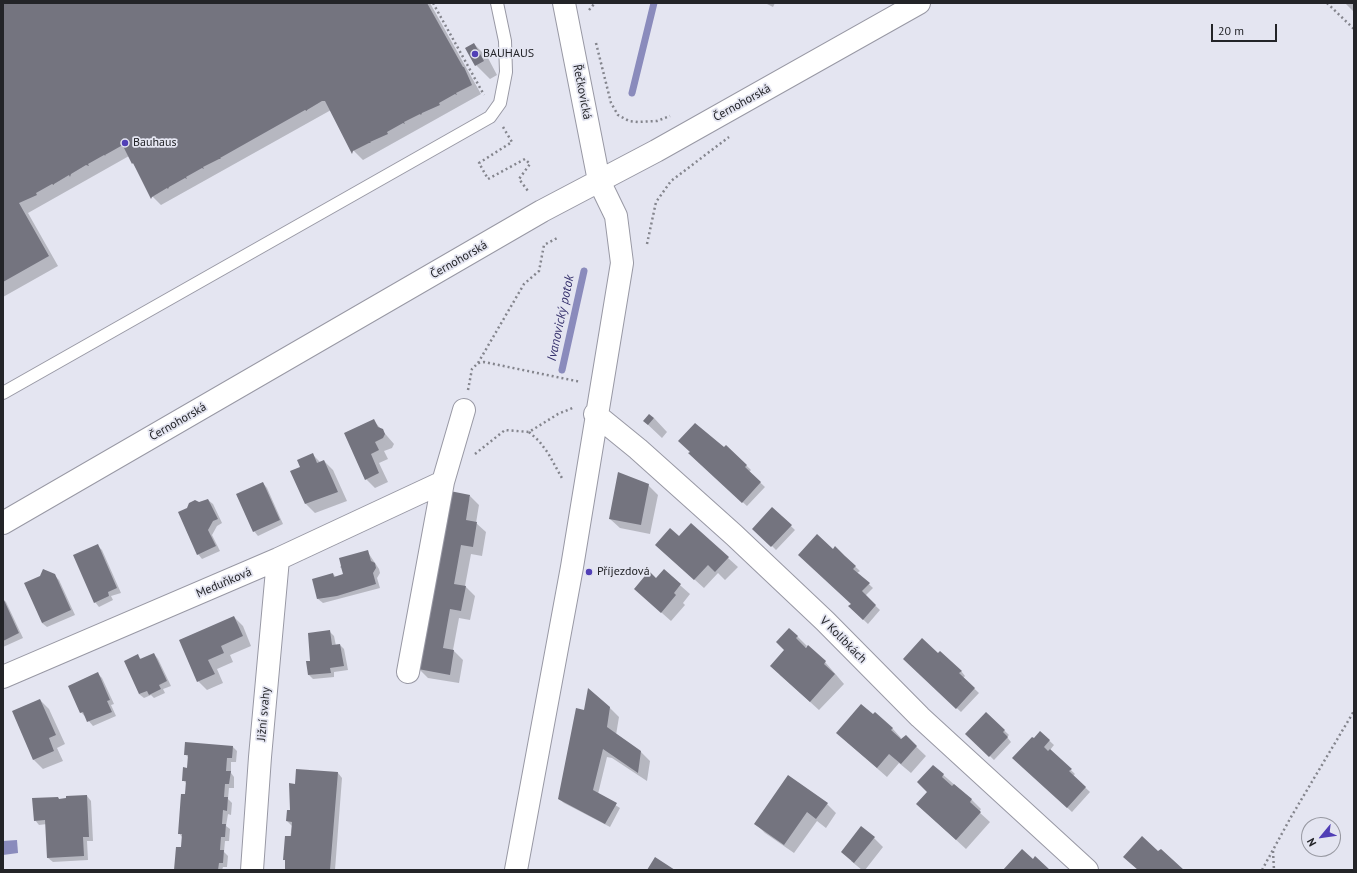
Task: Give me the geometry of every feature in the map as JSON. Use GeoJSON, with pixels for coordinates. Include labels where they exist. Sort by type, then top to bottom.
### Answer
{"type":"FeatureCollection","features":[{"type":"Feature","properties":{"kind":"street","name":"Černohorská"},"geometry":{"type":"LineString","coordinates":[[3,523],[542,211],[656,151],[919,3]]}},
{"type":"Feature","properties":{"kind":"street","name":"Řečkovická"},"geometry":{"type":"LineString","coordinates":[[565,7],[599,181]]}},
{"type":"Feature","properties":{"kind":"street"},"geometry":{"type":"LineString","coordinates":[[516,870],[572,567],[586,410],[622,263],[616,216],[599,181]]}},
{"type":"Feature","properties":{"kind":"street"},"geometry":{"type":"LineString","coordinates":[[408,672],[443,482],[464,410]]}},
{"type":"Feature","properties":{"kind":"street","name":"V Kolíbkách"},"geometry":{"type":"LineString","coordinates":[[586,410],[638,449],[734,535],[824,621],[920,717],[1087,870]]}},
{"type":"Feature","properties":{"kind":"street","name":"Meduňková"},"geometry":{"type":"LineString","coordinates":[[3,677],[278,559],[443,482]]}},
{"type":"Feature","properties":{"kind":"street","name":"Jižní svahy"},"geometry":{"type":"LineString","coordinates":[[252,870],[260,757],[278,559]]}},
{"type":"Feature","properties":{"kind":"lane"},"geometry":{"type":"LineString","coordinates":[[3,393],[385,175],[490,117],[497,108],[504,88],[506,55],[497,3]]}},
{"type":"Feature","properties":{"kind":"path"},"geometry":{"type":"LineString","coordinates":[[565,7],[587,12],[595,3]]}},
{"type":"Feature","properties":{"kind":"path"},"geometry":{"type":"LineString","coordinates":[[1327,3],[1354,29]]}},
{"type":"Feature","properties":{"kind":"path"},"geometry":{"type":"LineString","coordinates":[[596,39],[611,103],[618,115],[629,122],[638,122],[657,121],[671,115]]}},
{"type":"Feature","properties":{"kind":"path"},"geometry":{"type":"LineString","coordinates":[[647,244],[656,202],[671,181],[734,134]]}},
{"type":"Feature","properties":{"kind":"path"},"geometry":{"type":"LineString","coordinates":[[464,410],[472,369],[478,363],[483,352],[498,330],[524,284],[539,271],[544,245],[559,237]]}},
{"type":"Feature","properties":{"kind":"path"},"geometry":{"type":"LineString","coordinates":[[478,363],[484,362],[587,384]]}},
{"type":"Feature","properties":{"kind":"path"},"geometry":{"type":"LineString","coordinates":[[474,454],[505,430],[529,432],[558,414],[586,410]]}},
{"type":"Feature","properties":{"kind":"path"},"geometry":{"type":"LineString","coordinates":[[529,432],[539,441],[548,453],[565,485]]}},
{"type":"Feature","properties":{"kind":"path"},"geometry":{"type":"LineString","coordinates":[[1262,870],[1291,817],[1354,712]]}},
{"type":"Feature","properties":{"kind":"path"},"geometry":{"type":"LineString","coordinates":[[1273,850],[1274,870]]}},
{"type":"Feature","properties":{"kind":"water"},"geometry":{"type":"Polygon","coordinates":[[[17,840],[18,853],[3,855],[3,841],[17,840]]]}},
{"type":"Feature","properties":{"kind":"building","name":"Bauhaus"},"geometry":{"type":"Polygon","coordinates":[[[3,3],[427,3],[464,67],[472,85],[456,93],[457,95],[455,94],[439,103],[440,105],[404,122],[405,124],[403,123],[387,132],[388,134],[353,151],[352,154],[325,101],[322,101],[307,111],[305,110],[220,158],[221,159],[203,167],[204,169],[202,168],[186,177],[187,179],[185,178],[168,189],[167,188],[151,199],[133,163],[132,164],[123,146],[121,146],[105,155],[106,156],[104,155],[88,164],[89,166],[86,165],[71,174],[70,177],[69,175],[54,185],[52,184],[36,193],[37,195],[19,203],[49,256],[3,282],[3,3]]]}},
{"type":"Feature","properties":{"kind":"building","name":"BAUHAUS"},"geometry":{"type":"Polygon","coordinates":[[[474,43],[484,61],[475,66],[465,48],[474,43]]]}},
{"type":"Feature","properties":{"kind":"building"},"geometry":{"type":"Polygon","coordinates":[[[649,414],[654,418],[648,425],[643,421],[649,414]]]}},
{"type":"Feature","properties":{"kind":"building"},"geometry":{"type":"Polygon","coordinates":[[[374,419],[378,427],[383,429],[385,434],[383,438],[375,442],[379,450],[371,454],[379,473],[365,480],[344,433],[374,419]]]}},
{"type":"Feature","properties":{"kind":"building"},"geometry":{"type":"Polygon","coordinates":[[[695,423],[724,447],[726,445],[747,465],[745,467],[761,482],[742,503],[688,453],[690,452],[678,441],[695,423]]]}},
{"type":"Feature","properties":{"kind":"building"},"geometry":{"type":"Polygon","coordinates":[[[313,453],[317,463],[324,460],[338,492],[305,504],[290,471],[300,467],[297,460],[313,453]]]}},
{"type":"Feature","properties":{"kind":"building"},"geometry":{"type":"Polygon","coordinates":[[[618,472],[649,484],[641,525],[609,519],[618,472]]]}},
{"type":"Feature","properties":{"kind":"building"},"geometry":{"type":"Polygon","coordinates":[[[263,482],[280,520],[253,532],[236,494],[263,482]]]}},
{"type":"Feature","properties":{"kind":"building"},"geometry":{"type":"Polygon","coordinates":[[[450,491],[470,495],[466,520],[477,522],[473,547],[461,545],[454,584],[466,586],[461,611],[450,609],[443,648],[454,650],[450,675],[418,669],[450,491]]]}},
{"type":"Feature","properties":{"kind":"building"},"geometry":{"type":"Polygon","coordinates":[[[208,499],[218,519],[213,521],[208,530],[216,546],[197,555],[178,512],[187,508],[189,503],[195,500],[199,502],[208,499]]]}},
{"type":"Feature","properties":{"kind":"building"},"geometry":{"type":"Polygon","coordinates":[[[772,507],[792,525],[771,547],[752,529],[772,507]]]}},
{"type":"Feature","properties":{"kind":"building"},"geometry":{"type":"Polygon","coordinates":[[[691,523],[729,557],[715,572],[708,565],[694,580],[655,545],[670,528],[679,536],[691,523]]]}},
{"type":"Feature","properties":{"kind":"building"},"geometry":{"type":"Polygon","coordinates":[[[817,534],[833,549],[835,546],[856,566],[853,569],[870,583],[862,591],[876,605],[863,620],[848,606],[851,604],[798,555],[817,534]]]}},
{"type":"Feature","properties":{"kind":"building"},"geometry":{"type":"Polygon","coordinates":[[[98,544],[117,588],[108,592],[109,596],[94,603],[73,555],[98,544]]]}},
{"type":"Feature","properties":{"kind":"building"},"geometry":{"type":"Polygon","coordinates":[[[368,550],[371,561],[375,563],[376,568],[373,573],[376,584],[337,596],[317,599],[312,579],[333,573],[334,577],[343,574],[341,567],[340,568],[339,558],[368,550]]]}},
{"type":"Feature","properties":{"kind":"building"},"geometry":{"type":"Polygon","coordinates":[[[43,569],[55,574],[71,610],[42,623],[24,583],[40,576],[43,569]]]}},
{"type":"Feature","properties":{"kind":"building"},"geometry":{"type":"Polygon","coordinates":[[[664,569],[681,584],[674,593],[676,595],[661,613],[634,589],[649,571],[656,578],[664,569]]]}},
{"type":"Feature","properties":{"kind":"building"},"geometry":{"type":"Polygon","coordinates":[[[3,598],[19,633],[3,641],[3,598]]]}},
{"type":"Feature","properties":{"kind":"building"},"geometry":{"type":"Polygon","coordinates":[[[234,616],[243,636],[221,646],[224,653],[208,660],[215,674],[197,682],[179,640],[234,616]]]}},
{"type":"Feature","properties":{"kind":"building"},"geometry":{"type":"Polygon","coordinates":[[[789,628],[798,636],[796,638],[806,648],[808,645],[826,661],[824,664],[835,674],[810,702],[770,666],[784,650],[776,642],[789,628]]]}},
{"type":"Feature","properties":{"kind":"building"},"geometry":{"type":"Polygon","coordinates":[[[330,630],[332,645],[340,644],[344,666],[330,668],[331,673],[308,675],[306,661],[310,661],[308,633],[330,630]]]}},
{"type":"Feature","properties":{"kind":"building"},"geometry":{"type":"Polygon","coordinates":[[[922,638],[938,653],[940,651],[962,671],[959,673],[975,688],[956,709],[903,659],[922,638]]]}},
{"type":"Feature","properties":{"kind":"building"},"geometry":{"type":"Polygon","coordinates":[[[154,653],[167,681],[159,685],[161,689],[149,695],[147,691],[139,694],[124,661],[138,654],[140,659],[154,653]]]}},
{"type":"Feature","properties":{"kind":"building"},"geometry":{"type":"Polygon","coordinates":[[[98,672],[110,700],[107,701],[112,712],[87,722],[83,712],[80,713],[68,686],[98,672]]]}},
{"type":"Feature","properties":{"kind":"building"},"geometry":{"type":"Polygon","coordinates":[[[588,688],[610,707],[607,727],[641,751],[638,773],[603,749],[593,790],[617,803],[605,824],[558,799],[576,708],[584,710],[588,688]]]}},
{"type":"Feature","properties":{"kind":"building"},"geometry":{"type":"Polygon","coordinates":[[[40,699],[56,735],[49,738],[54,751],[33,760],[12,711],[40,699]]]}},
{"type":"Feature","properties":{"kind":"building"},"geometry":{"type":"Polygon","coordinates":[[[861,704],[873,714],[875,712],[893,728],[891,730],[901,739],[906,735],[917,746],[901,764],[889,754],[877,768],[836,733],[861,704]]]}},
{"type":"Feature","properties":{"kind":"building"},"geometry":{"type":"Polygon","coordinates":[[[986,712],[1005,730],[1003,732],[1008,737],[989,757],[965,734],[986,712]]]}},
{"type":"Feature","properties":{"kind":"building"},"geometry":{"type":"Polygon","coordinates":[[[1040,731],[1050,740],[1044,747],[1048,751],[1050,749],[1072,769],[1069,771],[1086,787],[1067,808],[1012,758],[1032,737],[1034,738],[1040,731]]]}},
{"type":"Feature","properties":{"kind":"building"},"geometry":{"type":"Polygon","coordinates":[[[185,742],[233,746],[232,758],[227,758],[226,771],[231,771],[229,784],[225,784],[224,797],[228,797],[227,811],[223,810],[222,824],[226,824],[225,837],[221,837],[220,850],[224,850],[223,863],[219,863],[218,870],[174,870],[176,847],[181,847],[182,834],[178,834],[181,794],[185,794],[186,781],[182,781],[183,767],[187,768],[188,755],[184,755],[185,742]]]}},
{"type":"Feature","properties":{"kind":"building"},"geometry":{"type":"Polygon","coordinates":[[[933,765],[944,774],[942,777],[952,786],[954,784],[972,799],[970,802],[981,812],[956,840],[916,804],[927,792],[917,782],[933,765]]]}},
{"type":"Feature","properties":{"kind":"building"},"geometry":{"type":"Polygon","coordinates":[[[296,769],[338,772],[330,870],[285,870],[285,860],[283,860],[285,836],[291,836],[292,822],[286,821],[287,810],[290,810],[289,783],[295,784],[296,769]]]}},
{"type":"Feature","properties":{"kind":"building"},"geometry":{"type":"Polygon","coordinates":[[[788,775],[828,803],[816,819],[807,812],[784,845],[754,824],[788,775]]]}},
{"type":"Feature","properties":{"kind":"building"},"geometry":{"type":"Polygon","coordinates":[[[87,795],[89,837],[83,837],[84,856],[47,858],[45,820],[34,821],[32,798],[58,797],[59,799],[66,798],[66,796],[87,795]]]}},
{"type":"Feature","properties":{"kind":"building"},"geometry":{"type":"Polygon","coordinates":[[[861,826],[875,837],[854,863],[841,852],[861,826]]]}},
{"type":"Feature","properties":{"kind":"building"},"geometry":{"type":"Polygon","coordinates":[[[1142,836],[1158,851],[1161,849],[1184,870],[1138,870],[1123,857],[1142,836]]]}},
{"type":"Feature","properties":{"kind":"building"},"geometry":{"type":"Polygon","coordinates":[[[1022,849],[1033,859],[1035,856],[1050,870],[1003,870],[1022,849]]]}},
{"type":"Feature","properties":{"kind":"building"},"geometry":{"type":"Polygon","coordinates":[[[655,857],[675,870],[647,870],[655,857]]]}},
{"type":"Feature","properties":{"kind":"waterway","name":"Ivanovický potok"},"geometry":{"type":"LineString","coordinates":[[632,93],[654,3]]}},
{"type":"Feature","properties":{"kind":"waterway","name":"Ivanovický potok"},"geometry":{"type":"LineString","coordinates":[[562,370],[584,271]]}},
{"type":"Feature","properties":{"kind":"place","name":"BAUHAUS"},"geometry":{"type":"Point","coordinates":[475,54]}},
{"type":"Feature","properties":{"kind":"place","name":"Bauhaus"},"geometry":{"type":"Point","coordinates":[125,143]}},
{"type":"Feature","properties":{"kind":"place","name":"Příjezdová"},"geometry":{"type":"Point","coordinates":[589,572]}}]}
